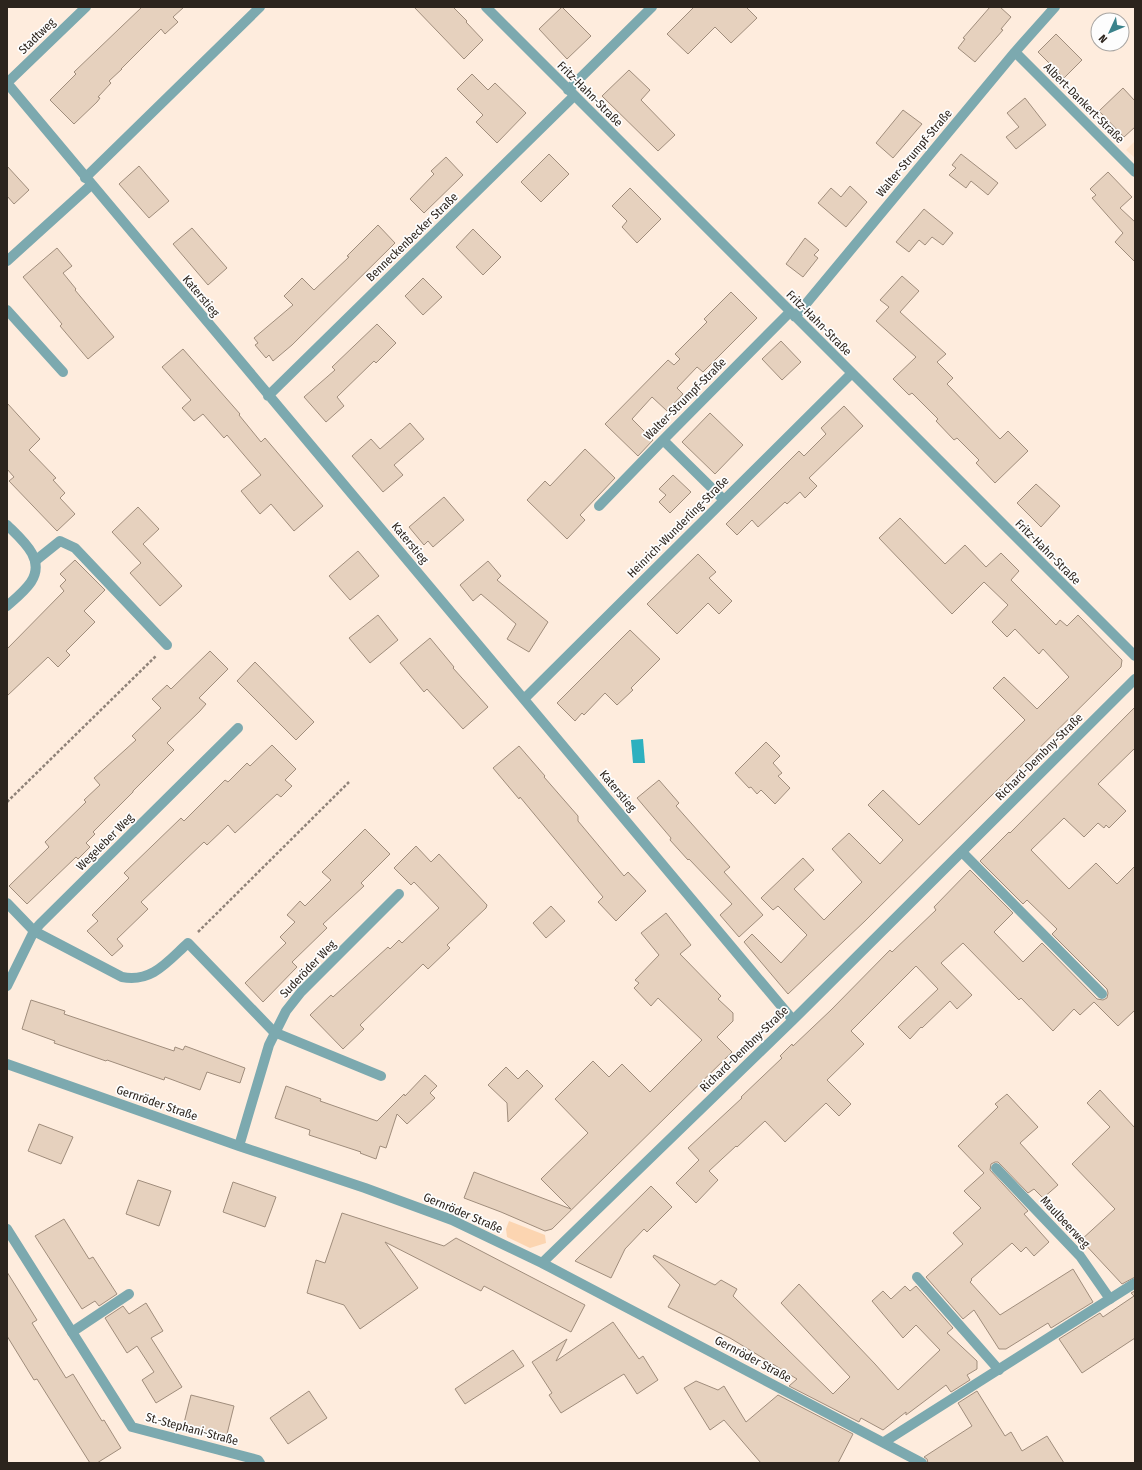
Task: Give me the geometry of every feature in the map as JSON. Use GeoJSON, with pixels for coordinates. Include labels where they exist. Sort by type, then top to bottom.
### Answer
{"type":"FeatureCollection","features":[{"type":"Feature","properties":{"kind":"street","name":"Stadtweg"},"geometry":{"type":"LineString","coordinates":[[7,83],[86,7]]}},
{"type":"Feature","properties":{"kind":"street"},"geometry":{"type":"LineString","coordinates":[[7,261],[260,7]]}},
{"type":"Feature","properties":{"kind":"street","name":"Fritz-Hahn-Straße"},"geometry":{"type":"LineString","coordinates":[[486,7],[851,374],[1135,656]]}},
{"type":"Feature","properties":{"kind":"street","name":"Benneckenbecker Straße"},"geometry":{"type":"LineString","coordinates":[[268,396],[571,93],[652,7]]}},
{"type":"Feature","properties":{"kind":"street","name":"Walter-Strumpf-Straße"},"geometry":{"type":"LineString","coordinates":[[599,506],[663,440],[793,314],[1015,52],[1055,7]]}},
{"type":"Feature","properties":{"kind":"street","name":"Albert-Dankert-Straße"},"geometry":{"type":"LineString","coordinates":[[1015,52],[1135,172]]}},
{"type":"Feature","properties":{"kind":"street","name":"Katerstieg"},"geometry":{"type":"LineString","coordinates":[[7,83],[793,1020]]}},
{"type":"Feature","properties":{"kind":"street"},"geometry":{"type":"LineString","coordinates":[[7,310],[63,372]]}},
{"type":"Feature","properties":{"kind":"street","name":"Heinrich-Wunderling-Straße"},"geometry":{"type":"LineString","coordinates":[[524,699],[851,374]]}},
{"type":"Feature","properties":{"kind":"street"},"geometry":{"type":"LineString","coordinates":[[663,440],[724,500]]}},
{"type":"Feature","properties":{"kind":"street"},"geometry":{"type":"LineString","coordinates":[[7,525],[32,552],[35,561],[35,571],[31,581],[7,606]]}},
{"type":"Feature","properties":{"kind":"street"},"geometry":{"type":"LineString","coordinates":[[35,561],[60,541],[75,548],[167,645]]}},
{"type":"Feature","properties":{"kind":"street","name":"Richard-Dembny-Straße"},"geometry":{"type":"LineString","coordinates":[[542,1263],[793,1020],[1135,679]]}},
{"type":"Feature","properties":{"kind":"street","name":"Wegeleber Weg"},"geometry":{"type":"LineString","coordinates":[[7,986],[34,932],[238,728]]}},
{"type":"Feature","properties":{"kind":"street"},"geometry":{"type":"LineString","coordinates":[[962,852],[1102,994]]}},
{"type":"Feature","properties":{"kind":"street","name":"Suderöder Weg"},"geometry":{"type":"LineString","coordinates":[[240,1146],[266,1053],[274,1032],[286,1011],[301,992],[399,894]]}},
{"type":"Feature","properties":{"kind":"street"},"geometry":{"type":"LineString","coordinates":[[7,903],[34,932],[122,978],[132,979],[146,977],[157,971],[188,943],[274,1032],[381,1076]]}},
{"type":"Feature","properties":{"kind":"street","name":"Gernröder Straße"},"geometry":{"type":"LineString","coordinates":[[7,1064],[240,1146],[365,1188],[452,1220],[542,1263],[922,1463]]}},
{"type":"Feature","properties":{"kind":"street","name":"Maulbeerweg"},"geometry":{"type":"LineString","coordinates":[[996,1168],[1080,1256],[1110,1299]]}},
{"type":"Feature","properties":{"kind":"street","name":"St.-Stephani-Straße"},"geometry":{"type":"LineString","coordinates":[[7,1229],[132,1427],[258,1460],[260,1463]]}},
{"type":"Feature","properties":{"kind":"street"},"geometry":{"type":"LineString","coordinates":[[917,1277],[999,1370]]}},
{"type":"Feature","properties":{"kind":"street"},"geometry":{"type":"LineString","coordinates":[[884,1442],[1135,1284]]}},
{"type":"Feature","properties":{"kind":"street"},"geometry":{"type":"LineString","coordinates":[[72,1332],[130,1294]]}},
{"type":"Feature","properties":{"kind":"path"},"geometry":{"type":"LineString","coordinates":[[7,802],[167,645]]}},
{"type":"Feature","properties":{"kind":"path"},"geometry":{"type":"LineString","coordinates":[[188,943],[349,782]]}},
{"type":"Feature","properties":{"kind":"shaded area"},"geometry":{"type":"Polygon","coordinates":[[[1135,141],[1135,158],[1126,150],[1135,141]]]}},
{"type":"Feature","properties":{"kind":"shaded area"},"geometry":{"type":"Polygon","coordinates":[[[509,1221],[545,1235],[546,1243],[530,1248],[507,1237],[506,1229],[509,1221]]]}},
{"type":"Feature","properties":{"kind":"water"},"geometry":{"type":"Polygon","coordinates":[[[643,739],[645,763],[633,763],[631,740],[643,739]]]}},
{"type":"Feature","properties":{"kind":"building"},"geometry":{"type":"Polygon","coordinates":[[[142,7],[184,7],[173,17],[178,22],[165,34],[161,29],[109,81],[111,83],[98,97],[100,98],[97,102],[74,124],[50,100],[76,74],[74,72],[142,7]]]}},
{"type":"Feature","properties":{"kind":"building"},"geometry":{"type":"Polygon","coordinates":[[[414,7],[453,7],[483,40],[464,59],[414,7]]]}},
{"type":"Feature","properties":{"kind":"building"},"geometry":{"type":"Polygon","coordinates":[[[562,7],[591,36],[567,59],[539,29],[562,7]]]}},
{"type":"Feature","properties":{"kind":"building"},"geometry":{"type":"Polygon","coordinates":[[[694,7],[746,7],[757,18],[731,43],[715,27],[688,54],[667,34],[694,7]]]}},
{"type":"Feature","properties":{"kind":"building"},"geometry":{"type":"Polygon","coordinates":[[[990,7],[1000,7],[1011,17],[1001,29],[1003,30],[975,62],[958,48],[965,39],[963,38],[990,7]]]}},
{"type":"Feature","properties":{"kind":"building"},"geometry":{"type":"Polygon","coordinates":[[[1056,34],[1082,60],[1064,78],[1038,52],[1056,34]]]}},
{"type":"Feature","properties":{"kind":"building"},"geometry":{"type":"Polygon","coordinates":[[[629,70],[650,90],[641,100],[675,135],[658,151],[602,96],[629,70]]]}},
{"type":"Feature","properties":{"kind":"building"},"geometry":{"type":"Polygon","coordinates":[[[472,74],[488,90],[495,83],[526,113],[497,143],[476,122],[483,115],[457,89],[472,74]]]}},
{"type":"Feature","properties":{"kind":"building"},"geometry":{"type":"Polygon","coordinates":[[[1123,88],[1135,101],[1135,127],[1124,137],[1099,111],[1123,88]]]}},
{"type":"Feature","properties":{"kind":"building"},"geometry":{"type":"Polygon","coordinates":[[[1025,98],[1046,125],[1016,149],[1006,137],[1019,127],[1007,113],[1025,98]]]}},
{"type":"Feature","properties":{"kind":"building"},"geometry":{"type":"Polygon","coordinates":[[[903,110],[922,124],[893,158],[876,143],[903,110]]]}},
{"type":"Feature","properties":{"kind":"building"},"geometry":{"type":"Polygon","coordinates":[[[549,154],[569,174],[541,202],[521,182],[549,154]]]}},
{"type":"Feature","properties":{"kind":"building"},"geometry":{"type":"Polygon","coordinates":[[[961,154],[998,183],[988,195],[971,181],[966,188],[949,175],[956,168],[952,165],[961,154]]]}},
{"type":"Feature","properties":{"kind":"building"},"geometry":{"type":"Polygon","coordinates":[[[446,157],[463,175],[424,213],[410,199],[434,174],[431,171],[446,157]]]}},
{"type":"Feature","properties":{"kind":"building"},"geometry":{"type":"Polygon","coordinates":[[[7,166],[29,190],[14,204],[7,196],[7,166]]]}},
{"type":"Feature","properties":{"kind":"building"},"geometry":{"type":"Polygon","coordinates":[[[139,166],[169,201],[149,218],[119,184],[139,166]]]}},
{"type":"Feature","properties":{"kind":"building"},"geometry":{"type":"Polygon","coordinates":[[[1108,172],[1132,197],[1120,208],[1135,222],[1135,262],[1115,242],[1123,233],[1092,198],[1096,195],[1090,189],[1108,172]]]}},
{"type":"Feature","properties":{"kind":"building"},"geometry":{"type":"Polygon","coordinates":[[[850,186],[867,202],[846,227],[818,203],[831,188],[841,197],[850,186]]]}},
{"type":"Feature","properties":{"kind":"building"},"geometry":{"type":"Polygon","coordinates":[[[630,188],[661,219],[637,243],[622,227],[627,221],[612,206],[630,188]]]}},
{"type":"Feature","properties":{"kind":"building"},"geometry":{"type":"Polygon","coordinates":[[[924,209],[953,233],[943,245],[932,237],[925,245],[919,240],[909,252],[896,242],[924,209]]]}},
{"type":"Feature","properties":{"kind":"building"},"geometry":{"type":"Polygon","coordinates":[[[378,225],[395,243],[292,345],[273,361],[269,355],[266,358],[255,345],[258,343],[254,338],[293,305],[284,296],[302,278],[314,290],[349,257],[347,256],[378,225]]]}},
{"type":"Feature","properties":{"kind":"building"},"geometry":{"type":"Polygon","coordinates":[[[192,228],[227,268],[208,285],[173,244],[192,228]]]}},
{"type":"Feature","properties":{"kind":"building"},"geometry":{"type":"Polygon","coordinates":[[[473,229],[501,257],[483,275],[456,247],[473,229]]]}},
{"type":"Feature","properties":{"kind":"building"},"geometry":{"type":"Polygon","coordinates":[[[805,238],[819,250],[814,255],[818,258],[803,277],[786,264],[805,238]]]}},
{"type":"Feature","properties":{"kind":"building"},"geometry":{"type":"Polygon","coordinates":[[[57,248],[72,266],[63,273],[76,289],[75,290],[114,337],[88,359],[60,326],[62,324],[23,277],[57,248]]]}},
{"type":"Feature","properties":{"kind":"building"},"geometry":{"type":"Polygon","coordinates":[[[902,276],[919,291],[900,312],[946,354],[937,362],[953,378],[947,384],[1000,439],[1008,431],[1028,451],[995,483],[976,463],[979,460],[957,438],[954,440],[936,421],[938,419],[912,393],[909,395],[893,379],[916,357],[876,321],[889,307],[880,300],[902,276]]]}},
{"type":"Feature","properties":{"kind":"building"},"geometry":{"type":"Polygon","coordinates":[[[423,278],[442,297],[423,315],[405,296],[423,278]]]}},
{"type":"Feature","properties":{"kind":"building"},"geometry":{"type":"Polygon","coordinates":[[[731,292],[757,318],[703,372],[697,367],[677,388],[683,394],[667,411],[652,397],[632,419],[653,440],[638,456],[605,424],[668,360],[674,365],[680,359],[675,354],[707,322],[704,319],[731,292]]]}},
{"type":"Feature","properties":{"kind":"building"},"geometry":{"type":"Polygon","coordinates":[[[377,324],[396,343],[376,363],[374,361],[337,397],[344,406],[326,422],[304,397],[335,370],[332,367],[377,324]]]}},
{"type":"Feature","properties":{"kind":"building"},"geometry":{"type":"Polygon","coordinates":[[[781,341],[801,362],[782,380],[762,359],[781,341]]]}},
{"type":"Feature","properties":{"kind":"building"},"geometry":{"type":"Polygon","coordinates":[[[183,349],[240,414],[239,415],[261,442],[265,438],[323,506],[294,531],[271,504],[260,514],[241,491],[261,475],[227,435],[224,438],[203,414],[194,421],[182,408],[191,400],[162,367],[183,349]]]}},
{"type":"Feature","properties":{"kind":"building"},"geometry":{"type":"Polygon","coordinates":[[[7,403],[40,439],[29,450],[56,478],[53,480],[65,493],[60,498],[75,514],[57,531],[9,481],[14,477],[7,469],[7,403]]]}},
{"type":"Feature","properties":{"kind":"building"},"geometry":{"type":"Polygon","coordinates":[[[844,406],[863,426],[809,478],[817,486],[805,498],[800,492],[787,504],[785,502],[758,527],[752,520],[737,535],[726,524],[799,451],[804,456],[826,434],[821,428],[844,406]]]}},
{"type":"Feature","properties":{"kind":"building"},"geometry":{"type":"Polygon","coordinates":[[[710,413],[743,445],[715,474],[682,442],[710,413]]]}},
{"type":"Feature","properties":{"kind":"building"},"geometry":{"type":"Polygon","coordinates":[[[410,423],[424,439],[394,465],[403,475],[383,492],[352,456],[371,439],[380,449],[410,423]]]}},
{"type":"Feature","properties":{"kind":"building"},"geometry":{"type":"Polygon","coordinates":[[[585,449],[615,478],[580,515],[585,520],[567,539],[527,500],[545,481],[550,486],[585,449]]]}},
{"type":"Feature","properties":{"kind":"building"},"geometry":{"type":"Polygon","coordinates":[[[673,475],[691,492],[670,513],[659,502],[666,495],[659,489],[673,475]]]}},
{"type":"Feature","properties":{"kind":"building"},"geometry":{"type":"Polygon","coordinates":[[[1036,484],[1060,506],[1041,527],[1017,503],[1036,484]]]}},
{"type":"Feature","properties":{"kind":"building"},"geometry":{"type":"Polygon","coordinates":[[[444,497],[464,520],[433,547],[428,541],[424,545],[409,527],[444,497]]]}},
{"type":"Feature","properties":{"kind":"building"},"geometry":{"type":"Polygon","coordinates":[[[138,507],[159,529],[143,544],[182,586],[160,606],[130,573],[141,563],[112,532],[138,507]]]}},
{"type":"Feature","properties":{"kind":"building"},"geometry":{"type":"Polygon","coordinates":[[[900,518],[945,564],[965,545],[986,567],[1001,553],[1019,571],[1011,580],[1056,625],[1060,620],[1067,626],[1078,615],[1122,660],[1121,667],[865,921],[788,994],[744,942],[752,934],[781,963],[807,935],[778,906],[773,910],[761,898],[803,858],[814,870],[794,889],[824,920],[862,882],[832,849],[849,833],[880,864],[903,840],[868,805],[883,790],[919,825],[1025,720],[993,688],[1004,677],[1037,709],[1069,677],[1043,649],[1039,654],[1015,629],[1007,637],[992,622],[1008,605],[984,582],[952,614],[879,538],[900,518]]]}},
{"type":"Feature","properties":{"kind":"building"},"geometry":{"type":"Polygon","coordinates":[[[358,551],[379,576],[350,600],[329,576],[358,551]]]}},
{"type":"Feature","properties":{"kind":"building"},"geometry":{"type":"Polygon","coordinates":[[[698,554],[716,572],[709,578],[732,601],[719,614],[708,603],[677,634],[647,604],[698,554]]]}},
{"type":"Feature","properties":{"kind":"building"},"geometry":{"type":"Polygon","coordinates":[[[75,560],[105,590],[84,611],[95,622],[66,651],[70,655],[58,667],[48,657],[7,696],[7,649],[64,591],[60,586],[66,580],[60,574],[75,560]]]}},
{"type":"Feature","properties":{"kind":"building"},"geometry":{"type":"Polygon","coordinates":[[[488,561],[501,576],[497,580],[548,622],[529,652],[507,639],[516,624],[481,594],[473,601],[460,585],[488,561]]]}},
{"type":"Feature","properties":{"kind":"building"},"geometry":{"type":"Polygon","coordinates":[[[378,615],[398,640],[370,663],[349,638],[378,615]]]}},
{"type":"Feature","properties":{"kind":"building"},"geometry":{"type":"Polygon","coordinates":[[[630,630],[660,659],[631,688],[633,690],[617,705],[605,693],[584,715],[582,713],[575,721],[557,703],[630,630]]]}},
{"type":"Feature","properties":{"kind":"building"},"geometry":{"type":"Polygon","coordinates":[[[430,638],[454,667],[453,668],[488,707],[463,729],[427,689],[424,692],[400,663],[430,638]]]}},
{"type":"Feature","properties":{"kind":"building"},"geometry":{"type":"Polygon","coordinates":[[[210,651],[228,669],[199,698],[206,704],[167,743],[174,750],[93,832],[95,834],[86,843],[90,847],[78,859],[76,857],[27,904],[9,886],[49,847],[45,842],[86,802],[84,800],[100,785],[94,778],[136,740],[132,736],[161,708],[152,699],[167,685],[171,689],[210,651]]]}},
{"type":"Feature","properties":{"kind":"building"},"geometry":{"type":"Polygon","coordinates":[[[255,662],[314,722],[296,740],[237,681],[255,662]]]}},
{"type":"Feature","properties":{"kind":"building"},"geometry":{"type":"Polygon","coordinates":[[[1135,707],[1135,748],[1098,784],[1126,811],[1109,828],[1106,825],[1104,828],[1098,823],[1084,837],[1064,818],[1031,850],[1069,889],[1096,863],[1117,884],[1135,866],[1135,1010],[1118,1026],[1094,1002],[1080,1015],[1074,1009],[1053,1031],[1021,998],[1019,1000],[963,943],[941,963],[972,995],[957,1009],[950,1001],[910,1039],[898,1027],[938,989],[916,966],[851,1031],[864,1044],[827,1080],[851,1104],[839,1116],[826,1103],[785,1142],[765,1121],[709,1171],[718,1180],[696,1203],[676,1183],[699,1160],[688,1148],[742,1098],[741,1097],[782,1058],[780,1056],[792,1044],[793,1046],[890,950],[892,952],[936,910],[934,907],[970,870],[1013,913],[994,932],[1023,962],[1042,943],[1097,999],[1103,1000],[1107,998],[1107,989],[1052,934],[1057,929],[1027,900],[1023,904],[980,861],[1009,832],[1010,833],[1135,707]]]}},
{"type":"Feature","properties":{"kind":"building"},"geometry":{"type":"Polygon","coordinates":[[[766,742],[780,756],[773,763],[782,773],[778,776],[790,788],[775,804],[761,790],[757,794],[751,787],[749,788],[735,773],[766,742]]]}},
{"type":"Feature","properties":{"kind":"building"},"geometry":{"type":"Polygon","coordinates":[[[272,745],[296,769],[285,780],[292,786],[281,797],[277,794],[235,833],[228,825],[207,845],[204,842],[141,902],[148,909],[117,939],[123,946],[112,956],[87,931],[98,921],[92,915],[129,878],[124,873],[181,818],[184,821],[225,780],[228,782],[247,763],[250,766],[272,745]]]}},
{"type":"Feature","properties":{"kind":"building"},"geometry":{"type":"Polygon","coordinates":[[[519,746],[578,816],[578,821],[624,876],[628,872],[646,891],[616,921],[598,902],[603,897],[520,797],[519,799],[493,768],[519,746]]]}},
{"type":"Feature","properties":{"kind":"building"},"geometry":{"type":"Polygon","coordinates":[[[659,780],[679,803],[676,806],[730,867],[724,872],[763,915],[739,937],[720,915],[732,904],[670,840],[671,838],[637,798],[659,780]]]}},
{"type":"Feature","properties":{"kind":"building"},"geometry":{"type":"Polygon","coordinates":[[[365,829],[390,854],[361,883],[364,886],[323,924],[327,928],[292,962],[297,967],[263,1002],[245,983],[286,943],[280,937],[295,922],[287,915],[300,901],[305,906],[331,880],[322,872],[365,829]]]}},
{"type":"Feature","properties":{"kind":"building"},"geometry":{"type":"Polygon","coordinates":[[[416,846],[431,862],[439,854],[487,905],[486,908],[447,945],[450,948],[428,969],[423,964],[360,1025],[364,1029],[343,1049],[310,1015],[331,995],[333,997],[388,947],[390,949],[399,940],[402,943],[439,908],[414,882],[411,885],[394,868],[416,846]]]}},
{"type":"Feature","properties":{"kind":"building"},"geometry":{"type":"Polygon","coordinates":[[[551,906],[565,921],[546,938],[533,923],[551,906]]]}},
{"type":"Feature","properties":{"kind":"building"},"geometry":{"type":"Polygon","coordinates":[[[666,913],[691,945],[680,954],[721,996],[718,999],[733,1013],[733,1021],[717,1037],[732,1052],[552,1229],[545,1231],[464,1198],[474,1172],[571,1209],[541,1179],[588,1133],[555,1099],[593,1061],[609,1077],[622,1064],[650,1092],[702,1040],[658,998],[651,1006],[634,988],[639,983],[635,980],[659,955],[641,933],[666,913]]]}},
{"type":"Feature","properties":{"kind":"building"},"geometry":{"type":"Polygon","coordinates":[[[31,1000],[65,1011],[64,1014],[174,1051],[175,1047],[183,1050],[185,1046],[245,1068],[240,1083],[207,1072],[200,1090],[165,1077],[164,1080],[54,1043],[55,1041],[22,1029],[31,1000]]]}},
{"type":"Feature","properties":{"kind":"building"},"geometry":{"type":"Polygon","coordinates":[[[506,1067],[518,1079],[527,1070],[543,1086],[508,1122],[507,1103],[488,1085],[506,1067]]]}},
{"type":"Feature","properties":{"kind":"building"},"geometry":{"type":"Polygon","coordinates":[[[425,1075],[437,1086],[430,1093],[435,1098],[407,1124],[397,1114],[386,1148],[380,1146],[376,1159],[360,1153],[361,1152],[309,1135],[310,1130],[275,1118],[286,1086],[321,1099],[320,1101],[377,1121],[404,1094],[405,1096],[425,1075]]]}},
{"type":"Feature","properties":{"kind":"building"},"geometry":{"type":"Polygon","coordinates":[[[1100,1090],[1135,1128],[1135,1277],[1122,1284],[1081,1240],[1115,1209],[1072,1164],[1110,1127],[1087,1103],[1100,1090]]]}},
{"type":"Feature","properties":{"kind":"building"},"geometry":{"type":"Polygon","coordinates":[[[1007,1094],[1038,1127],[1020,1143],[1058,1185],[1043,1198],[1034,1189],[1028,1193],[998,1162],[991,1164],[990,1170],[1028,1211],[1024,1214],[1049,1242],[1034,1256],[1026,1247],[1021,1252],[1012,1243],[971,1279],[972,1280],[970,1282],[1000,1315],[1073,1269],[1093,1302],[1051,1328],[1048,1323],[1006,1349],[999,1349],[974,1310],[963,1319],[926,1277],[963,1244],[953,1233],[981,1208],[964,1191],[984,1173],[958,1146],[998,1107],[995,1104],[1007,1094]]]}},
{"type":"Feature","properties":{"kind":"building"},"geometry":{"type":"Polygon","coordinates":[[[39,1124],[73,1137],[61,1164],[28,1151],[39,1124]]]}},
{"type":"Feature","properties":{"kind":"building"},"geometry":{"type":"Polygon","coordinates":[[[138,1180],[171,1191],[159,1226],[126,1214],[138,1180]]]}},
{"type":"Feature","properties":{"kind":"building"},"geometry":{"type":"Polygon","coordinates":[[[233,1182],[276,1197],[265,1227],[223,1212],[233,1182]]]}},
{"type":"Feature","properties":{"kind":"building"},"geometry":{"type":"Polygon","coordinates":[[[651,1186],[672,1207],[647,1232],[644,1229],[625,1249],[611,1278],[575,1261],[651,1186]]]}},
{"type":"Feature","properties":{"kind":"building"},"geometry":{"type":"Polygon","coordinates":[[[342,1213],[444,1246],[456,1238],[585,1305],[571,1332],[484,1286],[481,1291],[385,1242],[418,1288],[360,1329],[344,1305],[307,1293],[316,1260],[325,1263],[342,1213]]]}},
{"type":"Feature","properties":{"kind":"building"},"geometry":{"type":"Polygon","coordinates":[[[64,1219],[89,1259],[93,1257],[117,1294],[99,1306],[95,1301],[82,1309],[35,1236],[64,1219]]]}},
{"type":"Feature","properties":{"kind":"building"},"geometry":{"type":"Polygon","coordinates":[[[654,1255],[715,1285],[721,1280],[737,1289],[733,1296],[833,1394],[850,1377],[781,1303],[799,1284],[898,1390],[940,1350],[916,1325],[903,1338],[872,1301],[883,1291],[891,1299],[905,1286],[910,1291],[916,1286],[953,1328],[947,1333],[977,1361],[977,1369],[967,1375],[970,1380],[951,1392],[946,1385],[906,1415],[906,1412],[883,1430],[861,1418],[859,1422],[789,1386],[797,1379],[730,1338],[668,1307],[680,1285],[653,1257],[654,1255]]]}},
{"type":"Feature","properties":{"kind":"building"},"geometry":{"type":"Polygon","coordinates":[[[7,1272],[37,1320],[32,1323],[66,1378],[73,1374],[102,1421],[104,1420],[121,1448],[97,1463],[90,1463],[37,1379],[34,1380],[7,1336],[7,1272]]]}},
{"type":"Feature","properties":{"kind":"building"},"geometry":{"type":"Polygon","coordinates":[[[1135,1291],[1135,1338],[1082,1373],[1059,1339],[1100,1313],[1103,1317],[1134,1296],[1131,1293],[1135,1291]]]}},
{"type":"Feature","properties":{"kind":"building"},"geometry":{"type":"Polygon","coordinates":[[[146,1303],[163,1331],[151,1338],[182,1387],[156,1403],[142,1380],[154,1372],[137,1346],[127,1353],[105,1318],[123,1306],[129,1314],[146,1303]]]}},
{"type":"Feature","properties":{"kind":"building"},"geometry":{"type":"Polygon","coordinates":[[[613,1322],[639,1359],[643,1356],[658,1380],[637,1394],[624,1374],[561,1413],[549,1395],[552,1393],[532,1362],[567,1339],[556,1361],[613,1322]]]}},
{"type":"Feature","properties":{"kind":"building"},"geometry":{"type":"Polygon","coordinates":[[[513,1350],[524,1366],[465,1404],[455,1389],[513,1350]]]}},
{"type":"Feature","properties":{"kind":"building"},"geometry":{"type":"Polygon","coordinates":[[[696,1381],[718,1390],[724,1386],[746,1422],[778,1395],[853,1434],[838,1463],[761,1463],[724,1420],[710,1430],[684,1388],[696,1381]]]}},
{"type":"Feature","properties":{"kind":"building"},"geometry":{"type":"Polygon","coordinates":[[[309,1391],[327,1418],[288,1444],[270,1418],[309,1391]]]}},
{"type":"Feature","properties":{"kind":"building"},"geometry":{"type":"Polygon","coordinates":[[[977,1391],[1005,1436],[1011,1432],[1022,1451],[1047,1436],[1064,1463],[928,1463],[927,1459],[924,1457],[972,1426],[958,1403],[977,1391]]]}},
{"type":"Feature","properties":{"kind":"building"},"geometry":{"type":"Polygon","coordinates":[[[191,1395],[234,1406],[226,1438],[183,1427],[191,1395]]]}}]}
